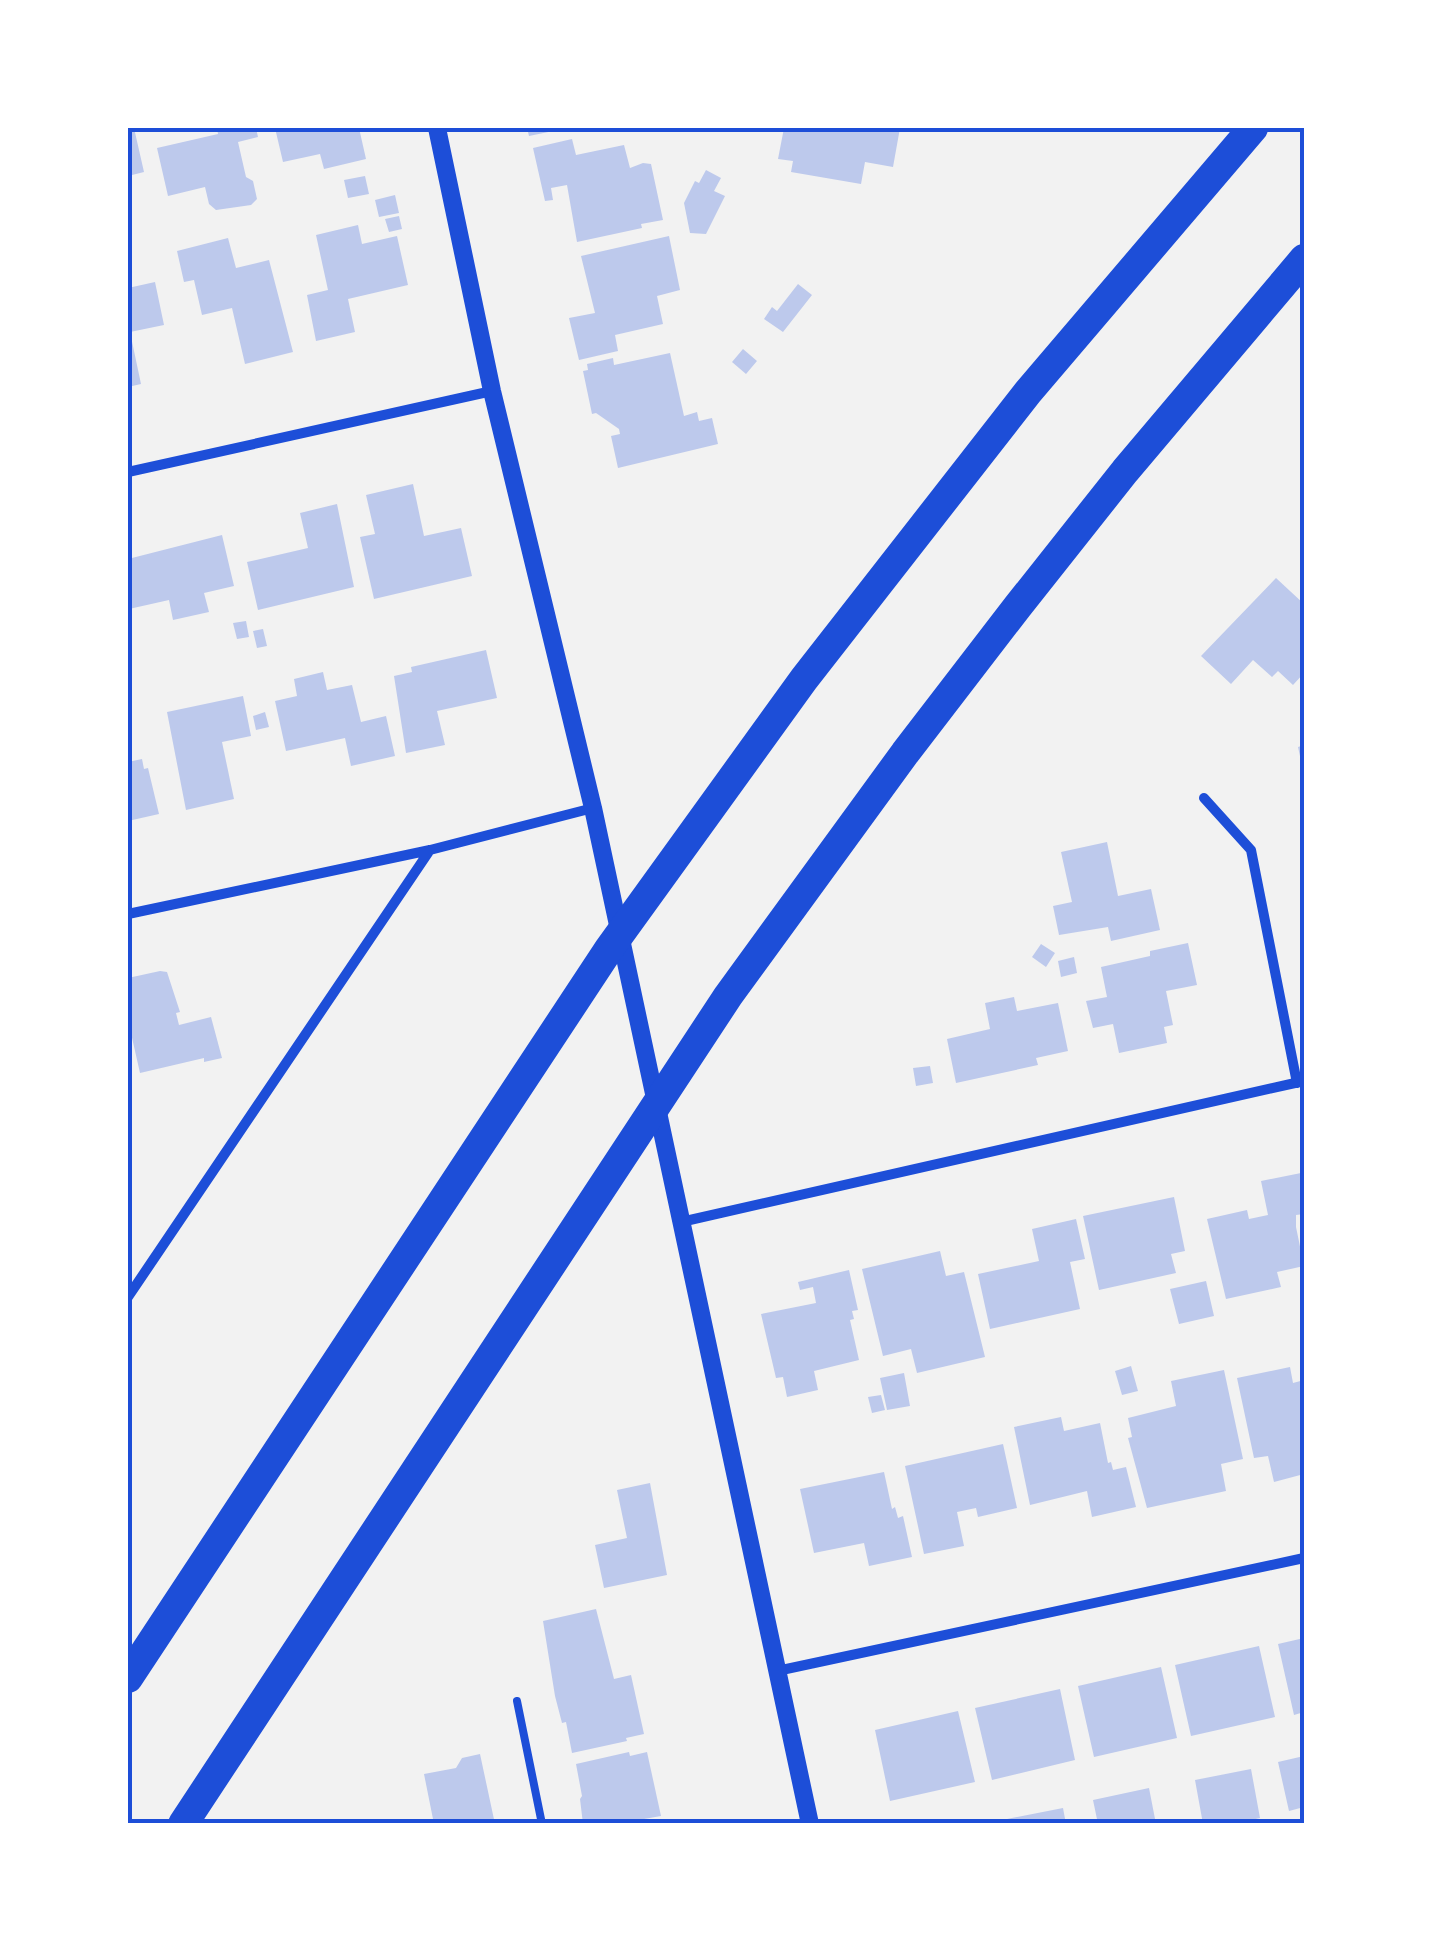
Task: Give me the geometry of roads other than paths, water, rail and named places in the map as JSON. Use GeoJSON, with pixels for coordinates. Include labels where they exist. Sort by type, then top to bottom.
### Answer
{"type":"FeatureCollection","features":[{"type":"Feature","properties":{"kind":"highway"},"geometry":{"type":"LineString","coordinates":[[128,1678],[535,1060],[804,678],[1028,392],[1253,128]]}},
{"type":"Feature","properties":{"kind":"highway"},"geometry":{"type":"LineString","coordinates":[[183,1824],[728,996],[1018,606],[1137,456],[1304,259]]}},
{"type":"Feature","properties":{"kind":"street"},"geometry":{"type":"LineString","coordinates":[[436,128],[492,392],[593,808],[810,1824]]}},
{"type":"Feature","properties":{"kind":"street"},"geometry":{"type":"LineString","coordinates":[[128,472],[492,392]]}},
{"type":"Feature","properties":{"kind":"street"},"geometry":{"type":"LineString","coordinates":[[680,1222],[1301,1082],[1251,850],[1204,798]]}},
{"type":"Feature","properties":{"kind":"street"},"geometry":{"type":"LineString","coordinates":[[128,914],[430,850],[593,808]]}},
{"type":"Feature","properties":{"kind":"street"},"geometry":{"type":"LineString","coordinates":[[128,1297],[430,850]]}},
{"type":"Feature","properties":{"kind":"street"},"geometry":{"type":"LineString","coordinates":[[776,1671],[1304,1558]]}},
{"type":"Feature","properties":{"kind":"lane"},"geometry":{"type":"LineString","coordinates":[[517,1701],[542,1824]]}}]}
